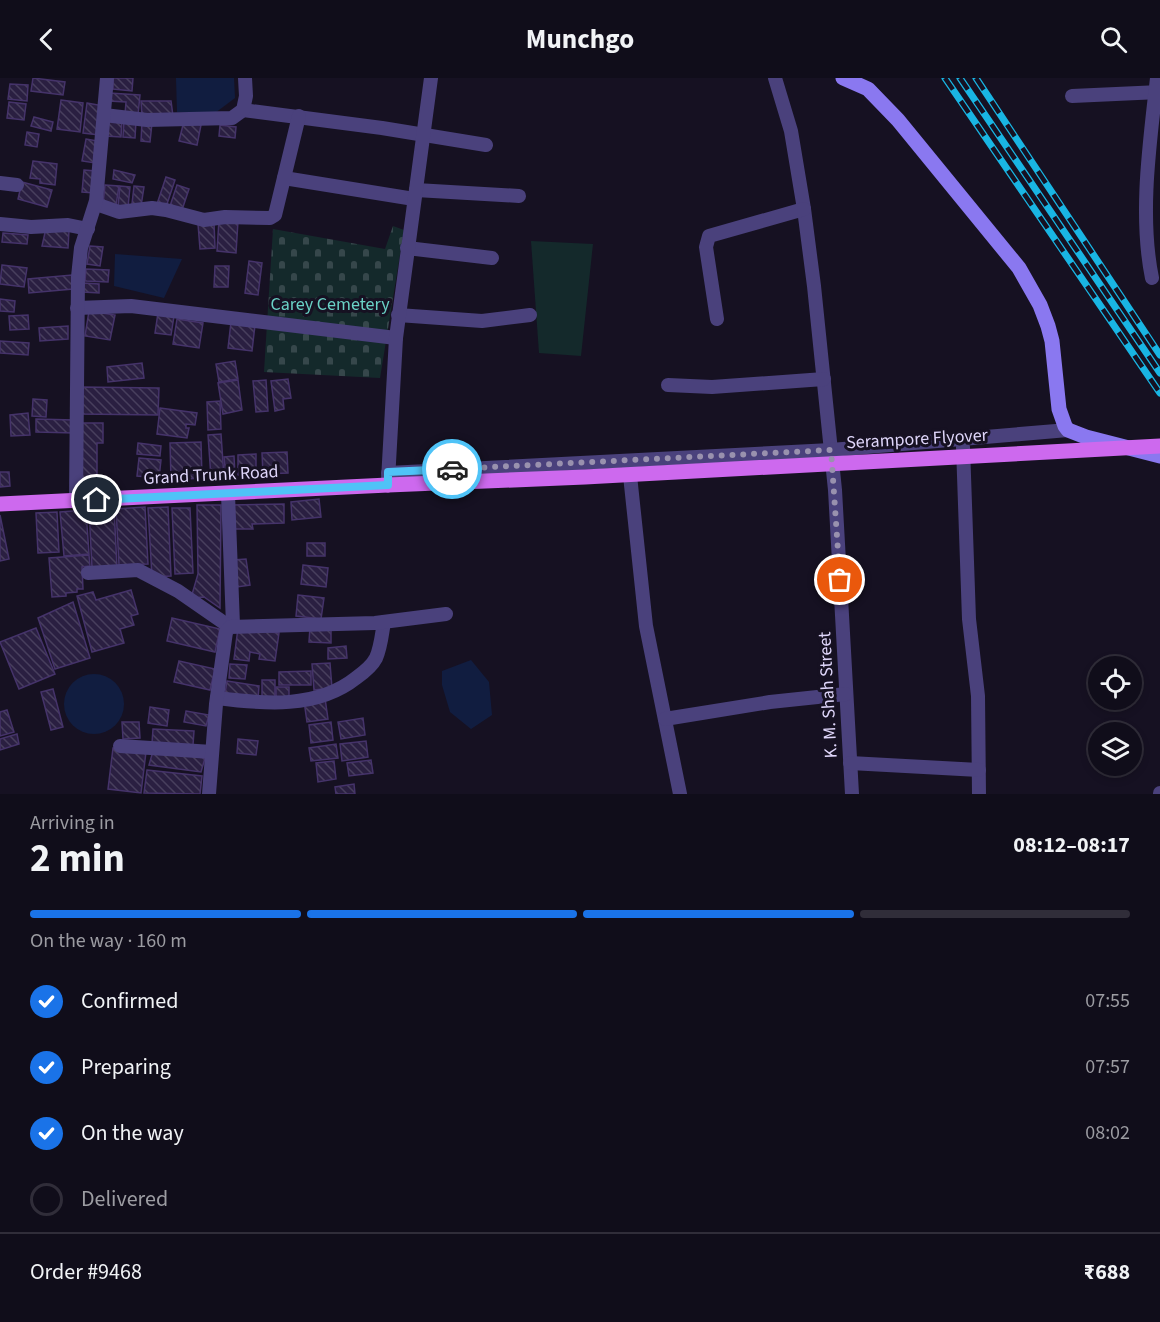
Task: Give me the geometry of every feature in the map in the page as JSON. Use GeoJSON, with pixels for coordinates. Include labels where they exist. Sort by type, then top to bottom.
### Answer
{"type":"FeatureCollection","features":[{"type":"Feature","properties":{"kind":"main road","name":"Serampore Flyover"},"geometry":{"type":"LineString","coordinates":[[388,479],[585,477],[1160,446]]}},
{"type":"Feature","properties":{"kind":"main road","name":"Grand Trunk Road"},"geometry":{"type":"LineString","coordinates":[[0,504],[228,494],[388,479]]}},
{"type":"Feature","properties":{"kind":"street"},"geometry":{"type":"LineString","coordinates":[[75,500],[77,308],[81,248],[96,204],[107,78]]}},
{"type":"Feature","properties":{"kind":"street"},"geometry":{"type":"LineString","coordinates":[[104,115],[147,120],[224,119],[239,115],[243,110],[245,78]]}},
{"type":"Feature","properties":{"kind":"street"},"geometry":{"type":"LineString","coordinates":[[431,78],[398,315],[388,479],[629,460],[831,450],[1068,430],[1086,437],[1160,456]]}},
{"type":"Feature","properties":{"kind":"street","name":"K. M. Shah Street"},"geometry":{"type":"LineString","coordinates":[[775,78],[791,131],[804,208],[824,380],[831,450],[852,794]]}},
{"type":"Feature","properties":{"kind":"street"},"geometry":{"type":"LineString","coordinates":[[843,78],[866,83],[924,150],[1029,283],[1052,340],[1059,409],[1063,423],[1068,430]]}},
{"type":"Feature","properties":{"kind":"street"},"geometry":{"type":"LineString","coordinates":[[1072,96],[1158,87],[1150,152],[1146,222],[1148,259],[1152,278]]}},
{"type":"Feature","properties":{"kind":"street"},"geometry":{"type":"LineString","coordinates":[[243,110],[299,116],[486,145]]}},
{"type":"Feature","properties":{"kind":"street"},"geometry":{"type":"LineString","coordinates":[[96,204],[119,212],[152,208],[204,220],[225,217],[270,218],[275,214],[299,116]]}},
{"type":"Feature","properties":{"kind":"street"},"geometry":{"type":"LineString","coordinates":[[284,178],[415,194],[519,196]]}},
{"type":"Feature","properties":{"kind":"street"},"geometry":{"type":"LineString","coordinates":[[0,183],[17,185]]}},
{"type":"Feature","properties":{"kind":"street"},"geometry":{"type":"LineString","coordinates":[[717,319],[706,247],[708,236],[804,208]]}},
{"type":"Feature","properties":{"kind":"street"},"geometry":{"type":"LineString","coordinates":[[0,224],[32,227],[68,225],[88,229]]}},
{"type":"Feature","properties":{"kind":"street"},"geometry":{"type":"LineString","coordinates":[[407,248],[492,258]]}},
{"type":"Feature","properties":{"kind":"street"},"geometry":{"type":"LineString","coordinates":[[77,308],[131,306],[396,338]]}},
{"type":"Feature","properties":{"kind":"street"},"geometry":{"type":"LineString","coordinates":[[398,315],[482,321],[530,315]]}},
{"type":"Feature","properties":{"kind":"street"},"geometry":{"type":"LineString","coordinates":[[668,385],[712,387],[824,380]]}},
{"type":"Feature","properties":{"kind":"street"},"geometry":{"type":"LineString","coordinates":[[963,439],[969,619],[978,696],[979,794]]}},
{"type":"Feature","properties":{"kind":"street"},"geometry":{"type":"LineString","coordinates":[[629,460],[646,626],[680,794]]}},
{"type":"Feature","properties":{"kind":"street"},"geometry":{"type":"LineString","coordinates":[[209,794],[224,639],[226,632],[232,626],[228,494]]}},
{"type":"Feature","properties":{"kind":"street"},"geometry":{"type":"LineString","coordinates":[[88,573],[138,570],[178,591],[232,626],[384,622],[446,614]]}},
{"type":"Feature","properties":{"kind":"street"},"geometry":{"type":"LineString","coordinates":[[217,698],[271,704],[339,691],[362,674],[375,659],[384,622]]}},
{"type":"Feature","properties":{"kind":"street"},"geometry":{"type":"LineString","coordinates":[[665,718],[770,702],[846,694]]}},
{"type":"Feature","properties":{"kind":"street"},"geometry":{"type":"LineString","coordinates":[[120,746],[212,752]]}},
{"type":"Feature","properties":{"kind":"street"},"geometry":{"type":"LineString","coordinates":[[850,763],[979,770]]}},
{"type":"Feature","properties":{"kind":"green space","name":"Carey Cemetery"},"geometry":{"type":"Polygon","coordinates":[[[393,226],[404,230],[380,378],[264,372],[273,229],[385,249],[393,226]]]}},
{"type":"Feature","properties":{"kind":"green space"},"geometry":{"type":"Polygon","coordinates":[[[531,241],[593,244],[581,356],[539,353],[531,241]]]}},
{"type":"Feature","properties":{"kind":"water"},"geometry":{"type":"Polygon","coordinates":[[[176,78],[234,78],[235,98],[215,113],[177,112],[176,78]]]}},
{"type":"Feature","properties":{"kind":"water"},"geometry":{"type":"Polygon","coordinates":[[[115,254],[182,259],[164,298],[114,286],[115,254]]]}},
{"type":"Feature","properties":{"kind":"water"},"geometry":{"type":"Polygon","coordinates":[[[471,660],[489,682],[492,715],[471,729],[450,712],[442,685],[442,671],[471,660]]]}},
{"type":"Feature","properties":{"kind":"water"},"geometry":{"type":"Polygon","coordinates":[[[94,674],[111,679],[119,687],[124,704],[119,721],[111,729],[94,734],[77,729],[69,721],[64,704],[69,687],[77,679],[94,674]]]}},
{"type":"Feature","properties":{"kind":"building"},"geometry":{"type":"Polygon","coordinates":[[[33,78],[65,82],[63,95],[31,91],[33,78]]]}},
{"type":"Feature","properties":{"kind":"building"},"geometry":{"type":"Polygon","coordinates":[[[113,78],[133,78],[132,91],[113,89],[113,78]]]}},
{"type":"Feature","properties":{"kind":"building"},"geometry":{"type":"Polygon","coordinates":[[[10,84],[28,85],[27,101],[8,99],[10,84]]]}},
{"type":"Feature","properties":{"kind":"building"},"geometry":{"type":"Polygon","coordinates":[[[109,93],[140,95],[138,115],[125,114],[126,102],[109,101],[109,93]]]}},
{"type":"Feature","properties":{"kind":"building"},"geometry":{"type":"Polygon","coordinates":[[[61,100],[83,103],[80,132],[57,129],[61,100]]]}},
{"type":"Feature","properties":{"kind":"building"},"geometry":{"type":"Polygon","coordinates":[[[141,101],[171,101],[173,116],[142,116],[141,101]]]}},
{"type":"Feature","properties":{"kind":"building"},"geometry":{"type":"Polygon","coordinates":[[[9,102],[26,104],[24,120],[7,118],[9,102]]]}},
{"type":"Feature","properties":{"kind":"building"},"geometry":{"type":"Polygon","coordinates":[[[87,103],[104,106],[99,135],[83,133],[87,103]]]}},
{"type":"Feature","properties":{"kind":"building"},"geometry":{"type":"Polygon","coordinates":[[[34,117],[53,122],[51,131],[31,126],[34,117]]]}},
{"type":"Feature","properties":{"kind":"building"},"geometry":{"type":"Polygon","coordinates":[[[106,118],[122,120],[121,137],[105,136],[106,118]]]}},
{"type":"Feature","properties":{"kind":"building"},"geometry":{"type":"Polygon","coordinates":[[[124,120],[136,121],[135,138],[123,137],[124,120]]]}},
{"type":"Feature","properties":{"kind":"building"},"geometry":{"type":"Polygon","coordinates":[[[184,121],[201,125],[197,145],[179,141],[184,121]]]}},
{"type":"Feature","properties":{"kind":"building"},"geometry":{"type":"Polygon","coordinates":[[[142,122],[152,123],[150,142],[141,141],[142,122]]]}},
{"type":"Feature","properties":{"kind":"building"},"geometry":{"type":"Polygon","coordinates":[[[220,125],[236,127],[235,138],[219,136],[220,125]]]}},
{"type":"Feature","properties":{"kind":"building"},"geometry":{"type":"Polygon","coordinates":[[[27,132],[39,134],[37,147],[25,145],[27,132]]]}},
{"type":"Feature","properties":{"kind":"building"},"geometry":{"type":"Polygon","coordinates":[[[86,139],[98,141],[95,163],[82,161],[86,139]]]}},
{"type":"Feature","properties":{"kind":"building"},"geometry":{"type":"Polygon","coordinates":[[[33,161],[57,164],[55,185],[40,183],[40,179],[30,178],[33,161]]]}},
{"type":"Feature","properties":{"kind":"building"},"geometry":{"type":"Polygon","coordinates":[[[84,170],[96,171],[94,193],[82,192],[84,170]]]}},
{"type":"Feature","properties":{"kind":"building"},"geometry":{"type":"Polygon","coordinates":[[[114,170],[135,175],[132,183],[113,179],[114,170]]]}},
{"type":"Feature","properties":{"kind":"building"},"geometry":{"type":"Polygon","coordinates":[[[166,177],[175,180],[166,207],[157,204],[166,177]]]}},
{"type":"Feature","properties":{"kind":"building"},"geometry":{"type":"Polygon","coordinates":[[[22,182],[52,190],[47,207],[18,199],[22,182]]]}},
{"type":"Feature","properties":{"kind":"building"},"geometry":{"type":"Polygon","coordinates":[[[105,185],[119,186],[116,205],[103,204],[105,185]]]}},
{"type":"Feature","properties":{"kind":"building"},"geometry":{"type":"Polygon","coordinates":[[[177,185],[189,189],[182,210],[170,206],[177,185]]]}},
{"type":"Feature","properties":{"kind":"building"},"geometry":{"type":"Polygon","coordinates":[[[120,186],[130,187],[128,207],[118,206],[120,186]]]}},
{"type":"Feature","properties":{"kind":"building"},"geometry":{"type":"Polygon","coordinates":[[[134,186],[144,187],[141,206],[132,204],[134,186]]]}},
{"type":"Feature","properties":{"kind":"building"},"geometry":{"type":"Polygon","coordinates":[[[219,220],[238,221],[236,253],[217,251],[219,220]]]}},
{"type":"Feature","properties":{"kind":"building"},"geometry":{"type":"Polygon","coordinates":[[[214,223],[215,248],[200,249],[198,224],[214,223]]]}},
{"type":"Feature","properties":{"kind":"building"},"geometry":{"type":"Polygon","coordinates":[[[46,228],[69,231],[68,248],[42,246],[46,228]]]}},
{"type":"Feature","properties":{"kind":"building"},"geometry":{"type":"Polygon","coordinates":[[[3,233],[28,235],[27,244],[2,242],[3,233]]]}},
{"type":"Feature","properties":{"kind":"building"},"geometry":{"type":"Polygon","coordinates":[[[90,246],[103,247],[100,266],[87,264],[90,246]]]}},
{"type":"Feature","properties":{"kind":"building"},"geometry":{"type":"Polygon","coordinates":[[[249,261],[262,263],[258,295],[245,293],[249,261]]]}},
{"type":"Feature","properties":{"kind":"building"},"geometry":{"type":"Polygon","coordinates":[[[2,265],[27,268],[24,287],[0,284],[2,265]]]}},
{"type":"Feature","properties":{"kind":"building"},"geometry":{"type":"Polygon","coordinates":[[[215,266],[229,266],[228,287],[214,287],[215,266]]]}},
{"type":"Feature","properties":{"kind":"building"},"geometry":{"type":"Polygon","coordinates":[[[86,269],[109,270],[108,282],[85,281],[86,269]]]}},
{"type":"Feature","properties":{"kind":"building"},"geometry":{"type":"Polygon","coordinates":[[[72,275],[73,289],[29,293],[28,279],[72,275]]]}},
{"type":"Feature","properties":{"kind":"building"},"geometry":{"type":"Polygon","coordinates":[[[84,283],[99,284],[99,293],[83,292],[84,283]]]}},
{"type":"Feature","properties":{"kind":"building"},"geometry":{"type":"Polygon","coordinates":[[[0,299],[15,301],[14,312],[0,311],[0,299]]]}},
{"type":"Feature","properties":{"kind":"building"},"geometry":{"type":"Polygon","coordinates":[[[89,311],[115,315],[110,340],[85,336],[89,311]]]}},
{"type":"Feature","properties":{"kind":"building"},"geometry":{"type":"Polygon","coordinates":[[[158,313],[174,316],[171,335],[155,333],[158,313]]]}},
{"type":"Feature","properties":{"kind":"building"},"geometry":{"type":"Polygon","coordinates":[[[28,315],[29,329],[10,330],[9,316],[28,315]]]}},
{"type":"Feature","properties":{"kind":"building"},"geometry":{"type":"Polygon","coordinates":[[[177,319],[203,323],[199,348],[173,344],[177,319]]]}},
{"type":"Feature","properties":{"kind":"building"},"geometry":{"type":"Polygon","coordinates":[[[231,322],[255,325],[252,351],[228,348],[231,322]]]}},
{"type":"Feature","properties":{"kind":"building"},"geometry":{"type":"Polygon","coordinates":[[[68,326],[68,339],[40,341],[39,328],[68,326]]]}},
{"type":"Feature","properties":{"kind":"building"},"geometry":{"type":"Polygon","coordinates":[[[0,341],[29,343],[28,355],[0,353],[0,341]]]}},
{"type":"Feature","properties":{"kind":"building"},"geometry":{"type":"Polygon","coordinates":[[[235,361],[238,379],[219,382],[216,364],[235,361]]]}},
{"type":"Feature","properties":{"kind":"building"},"geometry":{"type":"Polygon","coordinates":[[[142,363],[144,378],[108,382],[107,367],[142,363]]]}},
{"type":"Feature","properties":{"kind":"building"},"geometry":{"type":"Polygon","coordinates":[[[288,379],[291,398],[283,399],[284,409],[275,411],[271,381],[288,379]]]}},
{"type":"Feature","properties":{"kind":"building"},"geometry":{"type":"Polygon","coordinates":[[[238,380],[242,410],[223,414],[218,383],[238,380]]]}},
{"type":"Feature","properties":{"kind":"building"},"geometry":{"type":"Polygon","coordinates":[[[266,380],[268,411],[256,412],[253,381],[266,380]]]}},
{"type":"Feature","properties":{"kind":"building"},"geometry":{"type":"Polygon","coordinates":[[[81,387],[159,388],[158,415],[80,414],[81,387]]]}},
{"type":"Feature","properties":{"kind":"building"},"geometry":{"type":"Polygon","coordinates":[[[33,399],[47,400],[46,417],[32,416],[33,399]]]}},
{"type":"Feature","properties":{"kind":"building"},"geometry":{"type":"Polygon","coordinates":[[[220,401],[221,429],[208,430],[207,402],[220,401]]]}},
{"type":"Feature","properties":{"kind":"building"},"geometry":{"type":"Polygon","coordinates":[[[160,408],[197,413],[195,425],[186,424],[186,428],[189,428],[187,438],[157,434],[160,408]]]}},
{"type":"Feature","properties":{"kind":"building"},"geometry":{"type":"Polygon","coordinates":[[[28,413],[30,435],[11,436],[10,415],[28,413]]]}},
{"type":"Feature","properties":{"kind":"building"},"geometry":{"type":"Polygon","coordinates":[[[36,419],[74,420],[74,433],[36,432],[36,419]]]}},
{"type":"Feature","properties":{"kind":"building"},"geometry":{"type":"Polygon","coordinates":[[[79,423],[103,423],[103,443],[97,443],[97,484],[78,483],[79,423]]]}},
{"type":"Feature","properties":{"kind":"building"},"geometry":{"type":"Polygon","coordinates":[[[221,434],[224,477],[211,478],[208,435],[221,434]]]}},
{"type":"Feature","properties":{"kind":"building"},"geometry":{"type":"Polygon","coordinates":[[[201,442],[202,478],[171,480],[170,443],[201,442]]]}},
{"type":"Feature","properties":{"kind":"building"},"geometry":{"type":"Polygon","coordinates":[[[138,443],[161,446],[160,456],[137,454],[138,443]]]}},
{"type":"Feature","properties":{"kind":"building"},"geometry":{"type":"Polygon","coordinates":[[[287,452],[288,473],[263,474],[262,453],[287,452]]]}},
{"type":"Feature","properties":{"kind":"building"},"geometry":{"type":"Polygon","coordinates":[[[256,454],[256,475],[238,475],[238,455],[256,454]]]}},
{"type":"Feature","properties":{"kind":"building"},"geometry":{"type":"Polygon","coordinates":[[[234,456],[235,476],[226,477],[224,457],[234,456]]]}},
{"type":"Feature","properties":{"kind":"building"},"geometry":{"type":"Polygon","coordinates":[[[139,458],[161,460],[159,478],[137,476],[139,458]]]}},
{"type":"Feature","properties":{"kind":"building"},"geometry":{"type":"Polygon","coordinates":[[[0,472],[9,472],[10,486],[0,487],[0,472]]]}},
{"type":"Feature","properties":{"kind":"building"},"geometry":{"type":"Polygon","coordinates":[[[319,499],[321,517],[292,520],[291,502],[319,499]]]}},
{"type":"Feature","properties":{"kind":"building"},"geometry":{"type":"Polygon","coordinates":[[[284,504],[284,523],[252,524],[253,529],[233,529],[232,505],[284,504]]]}},
{"type":"Feature","properties":{"kind":"building"},"geometry":{"type":"Polygon","coordinates":[[[197,505],[221,505],[220,608],[204,597],[191,598],[198,574],[197,505]]]}},
{"type":"Feature","properties":{"kind":"building"},"geometry":{"type":"Polygon","coordinates":[[[145,507],[148,564],[119,565],[116,509],[145,507]]]}},
{"type":"Feature","properties":{"kind":"building"},"geometry":{"type":"Polygon","coordinates":[[[168,507],[171,576],[152,577],[148,508],[168,507]]]}},
{"type":"Feature","properties":{"kind":"building"},"geometry":{"type":"Polygon","coordinates":[[[114,508],[117,567],[92,568],[89,509],[114,508]]]}},
{"type":"Feature","properties":{"kind":"building"},"geometry":{"type":"Polygon","coordinates":[[[172,508],[190,508],[193,573],[175,574],[172,508]]]}},
{"type":"Feature","properties":{"kind":"building"},"geometry":{"type":"Polygon","coordinates":[[[86,510],[89,554],[64,556],[60,512],[86,510]]]}},
{"type":"Feature","properties":{"kind":"building"},"geometry":{"type":"Polygon","coordinates":[[[57,512],[59,552],[38,553],[36,513],[57,512]]]}},
{"type":"Feature","properties":{"kind":"building"},"geometry":{"type":"Polygon","coordinates":[[[0,515],[9,559],[0,561],[0,515]]]}},
{"type":"Feature","properties":{"kind":"building"},"geometry":{"type":"Polygon","coordinates":[[[307,543],[325,543],[325,556],[307,556],[307,543]]]}},
{"type":"Feature","properties":{"kind":"building"},"geometry":{"type":"Polygon","coordinates":[[[89,555],[90,566],[82,567],[83,589],[66,593],[66,596],[52,597],[49,558],[89,555]]]}},
{"type":"Feature","properties":{"kind":"building"},"geometry":{"type":"Polygon","coordinates":[[[246,559],[250,585],[237,587],[233,560],[246,559]]]}},
{"type":"Feature","properties":{"kind":"building"},"geometry":{"type":"Polygon","coordinates":[[[303,565],[328,568],[326,587],[301,584],[303,565]]]}},
{"type":"Feature","properties":{"kind":"building"},"geometry":{"type":"Polygon","coordinates":[[[131,590],[138,614],[131,616],[134,625],[120,629],[124,643],[92,652],[77,596],[93,592],[96,600],[131,590]]]}},
{"type":"Feature","properties":{"kind":"building"},"geometry":{"type":"Polygon","coordinates":[[[298,595],[324,598],[321,619],[296,616],[298,595]]]}},
{"type":"Feature","properties":{"kind":"building"},"geometry":{"type":"Polygon","coordinates":[[[73,602],[90,658],[55,669],[38,618],[73,602]]]}},
{"type":"Feature","properties":{"kind":"building"},"geometry":{"type":"Polygon","coordinates":[[[172,618],[220,629],[215,652],[167,641],[172,618]]]}},
{"type":"Feature","properties":{"kind":"building"},"geometry":{"type":"Polygon","coordinates":[[[310,627],[331,628],[331,643],[309,642],[310,627]]]}},
{"type":"Feature","properties":{"kind":"building"},"geometry":{"type":"Polygon","coordinates":[[[36,628],[55,674],[19,689],[0,642],[36,628]]]}},
{"type":"Feature","properties":{"kind":"building"},"geometry":{"type":"Polygon","coordinates":[[[238,628],[279,633],[275,661],[259,659],[260,654],[250,652],[249,661],[234,659],[238,628]]]}},
{"type":"Feature","properties":{"kind":"building"},"geometry":{"type":"Polygon","coordinates":[[[346,646],[347,658],[328,659],[328,648],[346,646]]]}},
{"type":"Feature","properties":{"kind":"building"},"geometry":{"type":"Polygon","coordinates":[[[179,661],[215,669],[210,690],[174,682],[179,661]]]}},
{"type":"Feature","properties":{"kind":"building"},"geometry":{"type":"Polygon","coordinates":[[[330,663],[332,688],[314,690],[312,664],[330,663]]]}},
{"type":"Feature","properties":{"kind":"building"},"geometry":{"type":"Polygon","coordinates":[[[230,664],[247,665],[245,679],[229,678],[230,664]]]}},
{"type":"Feature","properties":{"kind":"building"},"geometry":{"type":"Polygon","coordinates":[[[311,671],[311,685],[279,685],[279,672],[311,671]]]}},
{"type":"Feature","properties":{"kind":"building"},"geometry":{"type":"Polygon","coordinates":[[[262,680],[275,680],[275,699],[262,699],[262,680]]]}},
{"type":"Feature","properties":{"kind":"building"},"geometry":{"type":"Polygon","coordinates":[[[227,681],[259,686],[258,698],[225,694],[227,681]]]}},
{"type":"Feature","properties":{"kind":"building"},"geometry":{"type":"Polygon","coordinates":[[[276,687],[289,687],[289,698],[276,698],[276,687]]]}},
{"type":"Feature","properties":{"kind":"building"},"geometry":{"type":"Polygon","coordinates":[[[53,689],[63,727],[51,730],[41,692],[53,689]]]}},
{"type":"Feature","properties":{"kind":"building"},"geometry":{"type":"Polygon","coordinates":[[[325,698],[328,719],[307,722],[304,701],[325,698]]]}},
{"type":"Feature","properties":{"kind":"building"},"geometry":{"type":"Polygon","coordinates":[[[150,707],[169,710],[167,726],[148,723],[150,707]]]}},
{"type":"Feature","properties":{"kind":"building"},"geometry":{"type":"Polygon","coordinates":[[[7,710],[14,732],[0,736],[0,712],[7,710]]]}},
{"type":"Feature","properties":{"kind":"building"},"geometry":{"type":"Polygon","coordinates":[[[186,711],[209,715],[206,726],[184,722],[186,711]]]}},
{"type":"Feature","properties":{"kind":"building"},"geometry":{"type":"Polygon","coordinates":[[[363,718],[365,735],[341,739],[338,722],[363,718]]]}},
{"type":"Feature","properties":{"kind":"building"},"geometry":{"type":"Polygon","coordinates":[[[122,722],[139,722],[140,738],[123,739],[122,722]]]}},
{"type":"Feature","properties":{"kind":"building"},"geometry":{"type":"Polygon","coordinates":[[[331,722],[333,740],[311,743],[309,725],[331,722]]]}},
{"type":"Feature","properties":{"kind":"building"},"geometry":{"type":"Polygon","coordinates":[[[153,729],[194,731],[193,745],[152,743],[153,729]]]}},
{"type":"Feature","properties":{"kind":"building"},"geometry":{"type":"Polygon","coordinates":[[[17,734],[19,744],[0,750],[0,739],[17,734]]]}},
{"type":"Feature","properties":{"kind":"building"},"geometry":{"type":"Polygon","coordinates":[[[238,739],[258,741],[256,755],[237,753],[238,739]]]}},
{"type":"Feature","properties":{"kind":"building"},"geometry":{"type":"Polygon","coordinates":[[[366,741],[368,757],[342,761],[340,744],[366,741]]]}},
{"type":"Feature","properties":{"kind":"building"},"geometry":{"type":"Polygon","coordinates":[[[336,744],[338,758],[311,761],[309,748],[336,744]]]}},
{"type":"Feature","properties":{"kind":"building"},"geometry":{"type":"Polygon","coordinates":[[[113,748],[146,752],[141,793],[108,789],[113,748]]]}},
{"type":"Feature","properties":{"kind":"building"},"geometry":{"type":"Polygon","coordinates":[[[153,751],[205,758],[201,772],[149,765],[153,751]]]}},
{"type":"Feature","properties":{"kind":"building"},"geometry":{"type":"Polygon","coordinates":[[[371,760],[373,773],[349,776],[347,763],[371,760]]]}},
{"type":"Feature","properties":{"kind":"building"},"geometry":{"type":"Polygon","coordinates":[[[334,761],[336,779],[318,782],[316,763],[334,761]]]}},
{"type":"Feature","properties":{"kind":"building"},"geometry":{"type":"Polygon","coordinates":[[[147,770],[202,776],[200,794],[144,793],[147,770]]]}},
{"type":"Feature","properties":{"kind":"building"},"geometry":{"type":"Polygon","coordinates":[[[354,784],[355,794],[336,794],[335,787],[354,784]]]}},
{"type":"Feature","properties":{"kind":"railway"},"geometry":{"type":"LineString","coordinates":[[945,78],[1160,393]]}},
{"type":"Feature","properties":{"kind":"railway"},"geometry":{"type":"LineString","coordinates":[[960,78],[1160,373]]}},
{"type":"Feature","properties":{"kind":"railway"},"geometry":{"type":"LineString","coordinates":[[976,78],[1160,355]]}},
{"type":"Feature","properties":{"kind":"way so far"},"geometry":{"type":"LineString","coordinates":[[452,469],[831,450],[840,580]]}},
{"type":"Feature","properties":{"kind":"route"},"geometry":{"type":"LineString","coordinates":[[97,500],[388,485],[388,472],[452,469]]}}]}
